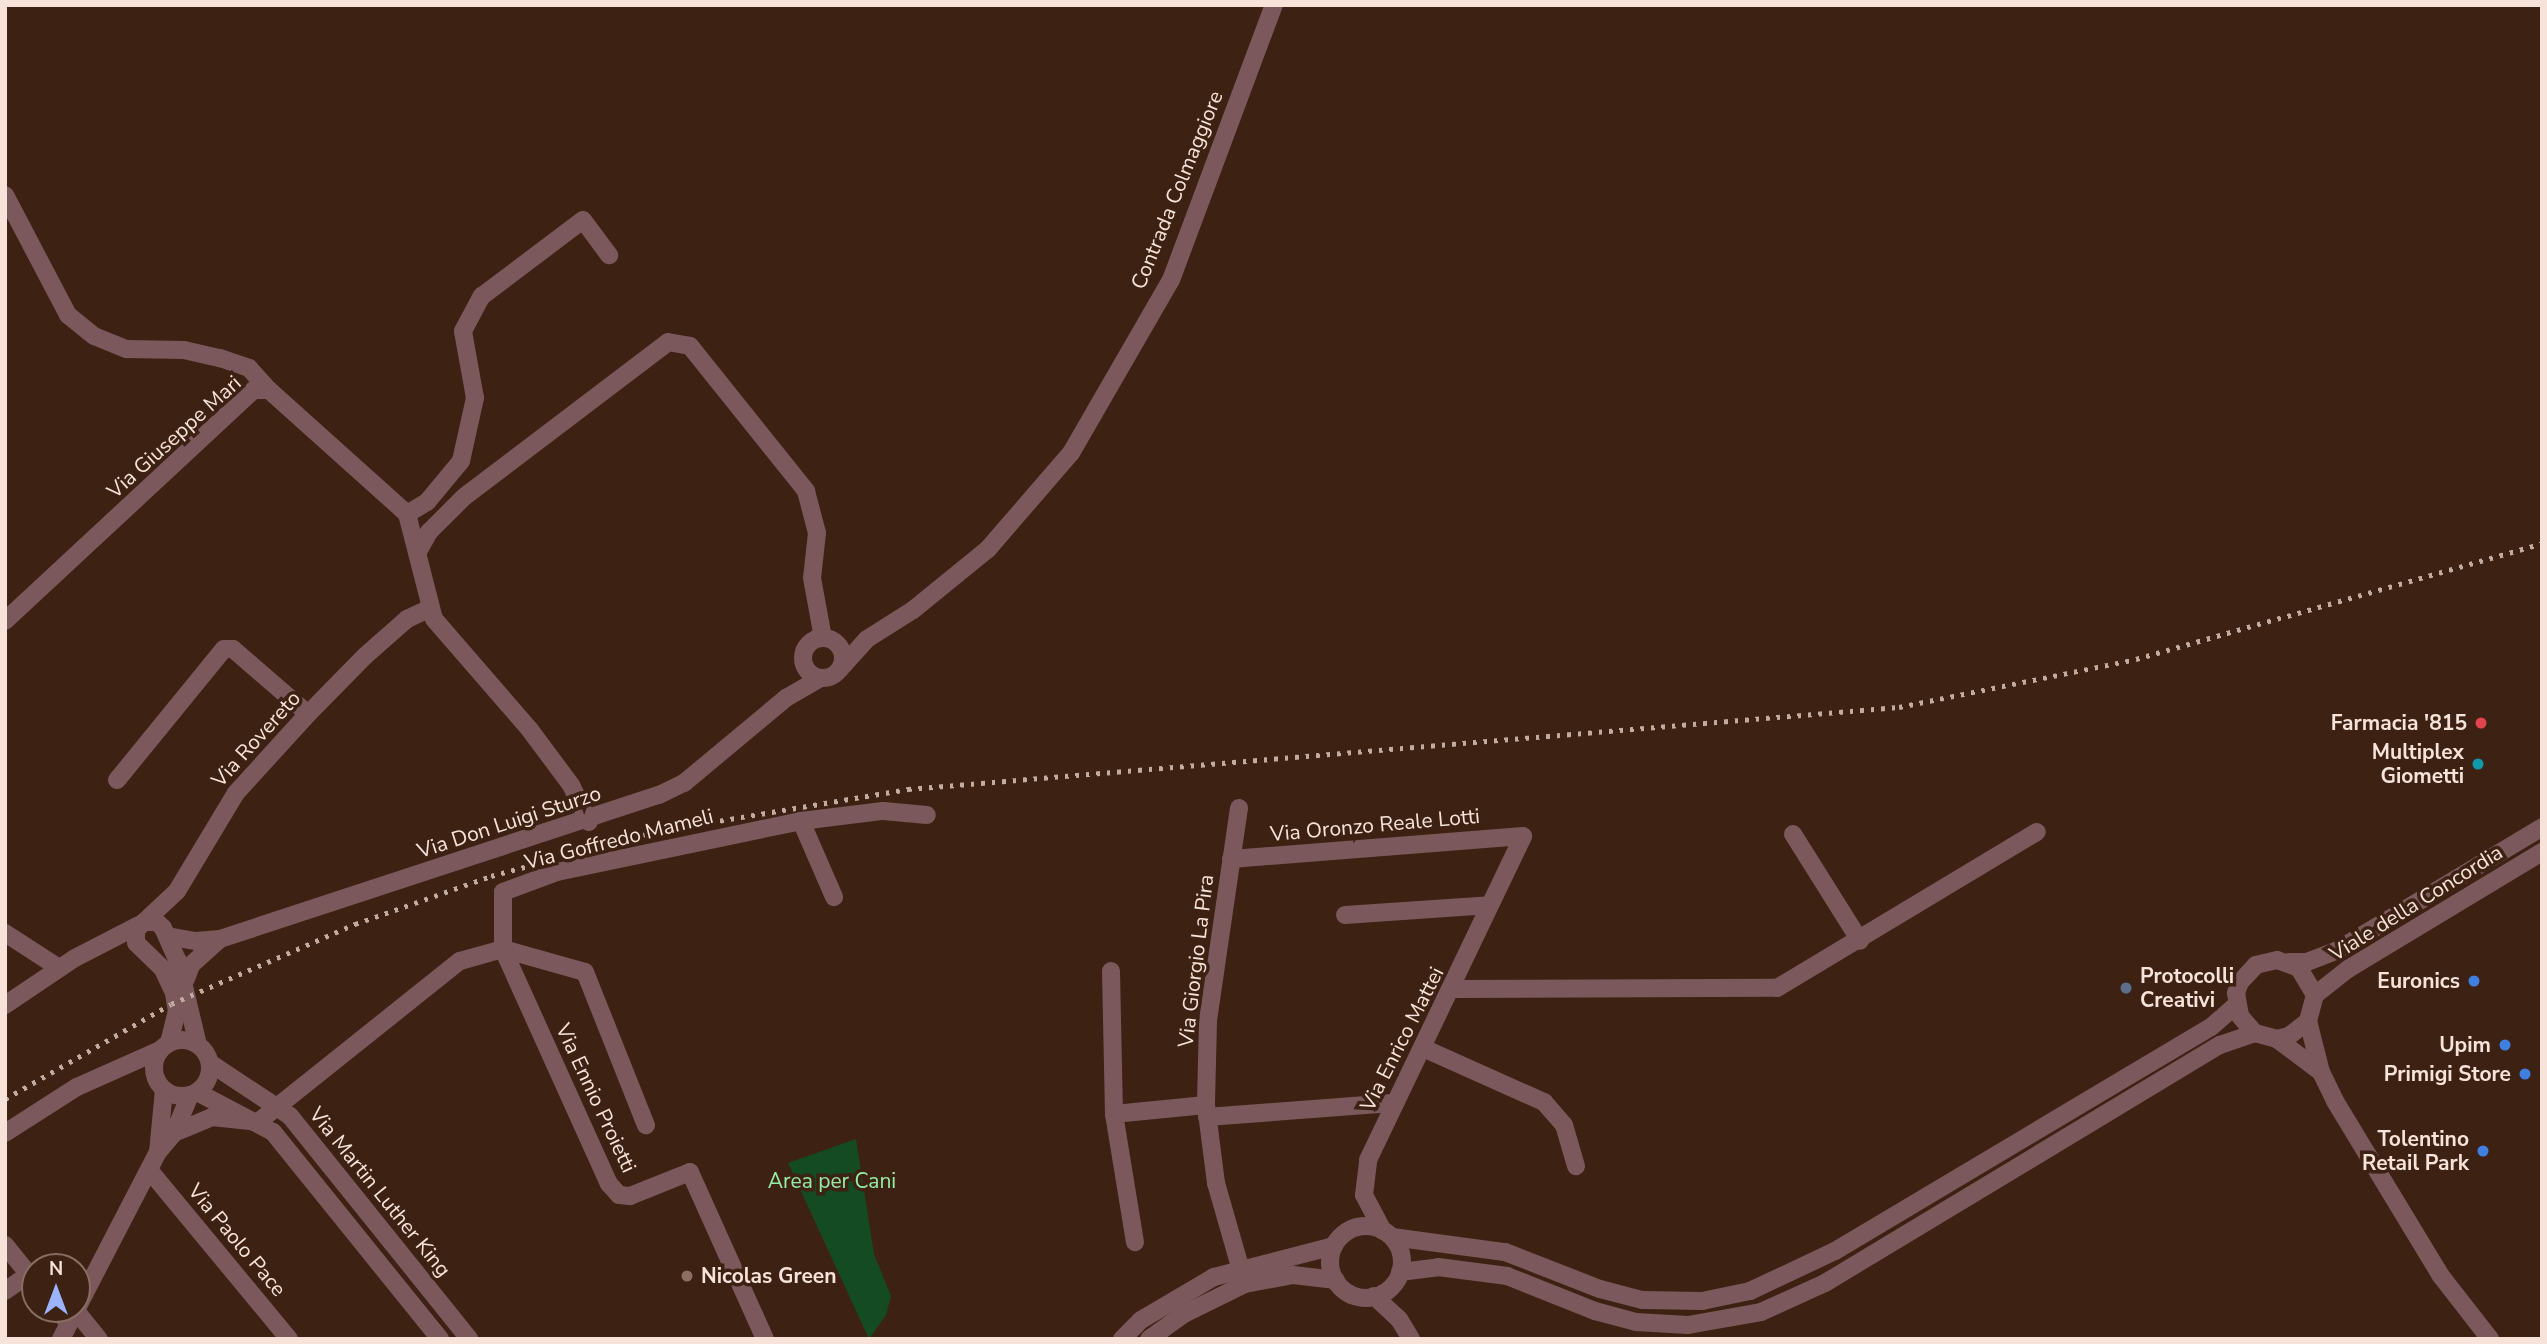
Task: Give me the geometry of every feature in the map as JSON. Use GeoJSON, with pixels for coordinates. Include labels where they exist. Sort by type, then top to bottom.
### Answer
{"type":"FeatureCollection","features":[{"type":"Feature","properties":{"kind":"street","name":"Contrada Colmaggiore"},"geometry":{"type":"LineString","coordinates":[[1068,458],[1171,280],[1274,5]]}},
{"type":"Feature","properties":{"kind":"street"},"geometry":{"type":"LineString","coordinates":[[5,195],[68,315],[94,336],[126,349],[184,350],[220,358],[248,368],[269,390]]}},
{"type":"Feature","properties":{"kind":"street"},"geometry":{"type":"LineString","coordinates":[[464,497],[461,461],[475,398],[463,331],[470,311],[498,279],[583,220],[609,255]]}},
{"type":"Feature","properties":{"kind":"street"},"geometry":{"type":"LineString","coordinates":[[419,550],[429,532],[464,497],[668,342],[690,346],[806,491],[817,533],[812,578],[828,640],[841,650],[840,668]]}},
{"type":"Feature","properties":{"kind":"street","name":"Via Giuseppe Mari"},"geometry":{"type":"LineString","coordinates":[[5,621],[254,390],[269,390],[407,514]]}},
{"type":"Feature","properties":{"kind":"street","name":"Via Don Luigi Sturzo"},"geometry":{"type":"LineString","coordinates":[[167,936],[196,941],[220,939],[589,822],[684,783],[786,698],[840,668],[867,639],[913,610],[988,549],[1068,458]]}},
{"type":"Feature","properties":{"kind":"street"},"geometry":{"type":"LineString","coordinates":[[461,461],[427,502],[407,514],[419,550],[428,609],[530,730],[571,785],[589,822]]}},
{"type":"Feature","properties":{"kind":"street"},"geometry":{"type":"LineString","coordinates":[[445,480],[449,494],[464,497]]}},
{"type":"Feature","properties":{"kind":"street","name":"Via Rovereto"},"geometry":{"type":"LineString","coordinates":[[5,1005],[91,948],[142,924],[177,891],[236,793],[365,656],[407,619],[428,609]]}},
{"type":"Feature","properties":{"kind":"street","name":"Via Don Luigi Sturzo"},"geometry":{"type":"LineString","coordinates":[[786,698],[805,666],[806,647],[828,640],[867,639]]}},
{"type":"Feature","properties":{"kind":"street"},"geometry":{"type":"LineString","coordinates":[[117,780],[224,649],[233,649],[308,714]]}},
{"type":"Feature","properties":{"kind":"street"},"geometry":{"type":"LineString","coordinates":[[805,666],[820,678]]}},
{"type":"Feature","properties":{"kind":"street","name":"Via Giorgio La Pira"},"geometry":{"type":"LineString","coordinates":[[1239,808],[1208,1021],[1206,1111],[1216,1183],[1242,1276]]}},
{"type":"Feature","properties":{"kind":"street","name":"Via Goffredo Mameli"},"geometry":{"type":"LineString","coordinates":[[503,949],[503,892],[557,873],[801,821],[884,811],[927,815]]}},
{"type":"Feature","properties":{"kind":"street"},"geometry":{"type":"LineString","coordinates":[[801,821],[834,897]]}},
{"type":"Feature","properties":{"kind":"street"},"geometry":{"type":"LineString","coordinates":[[1335,1280],[1330,1260],[1334,1246],[1349,1230],[1369,1226],[1387,1234],[1504,1252],[1600,1289],[1642,1300],[1683,1302],[1750,1292],[1835,1251],[2211,1027],[2236,1005],[2240,982],[2247,972],[2266,961],[2307,962],[2336,951],[2542,827]]}},
{"type":"Feature","properties":{"kind":"street"},"geometry":{"type":"LineString","coordinates":[[1454,989],[1777,988],[2037,832]]}},
{"type":"Feature","properties":{"kind":"street"},"geometry":{"type":"LineString","coordinates":[[1793,834],[1860,940]]}},
{"type":"Feature","properties":{"kind":"street","name":"Via Oronzo Reale Lotti"},"geometry":{"type":"LineString","coordinates":[[1231,859],[1523,836]]}},
{"type":"Feature","properties":{"kind":"street","name":"Via Enrico Mattei"},"geometry":{"type":"LineString","coordinates":[[1349,1230],[1364,1195],[1368,1160],[1454,989],[1523,836]]}},
{"type":"Feature","properties":{"kind":"street","name":"Viale della Concordia"},"geometry":{"type":"LineString","coordinates":[[2315,995],[2348,969],[2542,852]]}},
{"type":"Feature","properties":{"kind":"street"},"geometry":{"type":"LineString","coordinates":[[1345,915],[1490,905]]}},
{"type":"Feature","properties":{"kind":"street"},"geometry":{"type":"LineString","coordinates":[[99,1339],[68,1325],[159,1152],[174,1133],[193,1094],[208,1079],[210,1063],[198,1045],[186,979],[167,936],[157,922],[142,924],[135,936],[139,950],[163,969],[174,993],[177,1012],[165,1047],[154,1065],[160,1085],[159,1152]]}},
{"type":"Feature","properties":{"kind":"street"},"geometry":{"type":"LineString","coordinates":[[5,933],[59,968]]}},
{"type":"Feature","properties":{"kind":"street","name":"Via Don Luigi Sturzo"},"geometry":{"type":"LineString","coordinates":[[186,979],[191,965],[220,939]]}},
{"type":"Feature","properties":{"kind":"street"},"geometry":{"type":"LineString","coordinates":[[91,948],[139,950]]}},
{"type":"Feature","properties":{"kind":"street"},"geometry":{"type":"LineString","coordinates":[[174,1133],[212,1117],[258,1122],[274,1105],[460,961],[503,949],[584,972],[646,1125]]}},
{"type":"Feature","properties":{"kind":"street","name":"Via Ennio Proietti"},"geometry":{"type":"LineString","coordinates":[[503,949],[609,1184],[619,1195],[630,1196],[690,1172],[765,1339]]}},
{"type":"Feature","properties":{"kind":"street"},"geometry":{"type":"LineString","coordinates":[[2277,1039],[2300,1030],[2308,1021],[2315,995],[2306,975],[2289,962]]}},
{"type":"Feature","properties":{"kind":"street"},"geometry":{"type":"LineString","coordinates":[[1111,971],[1114,1114],[1135,1242]]}},
{"type":"Feature","properties":{"kind":"street"},"geometry":{"type":"LineString","coordinates":[[2236,1005],[2255,1033]]}},
{"type":"Feature","properties":{"kind":"street"},"geometry":{"type":"LineString","coordinates":[[2308,1021],[2321,1072],[2441,1276],[2490,1339]]}},
{"type":"Feature","properties":{"kind":"street"},"geometry":{"type":"LineString","coordinates":[[1374,1296],[1399,1276],[1438,1267],[1507,1276],[1636,1322],[1688,1325],[1761,1311],[1825,1283],[2220,1045],[2255,1033],[2277,1039],[2321,1072]]}},
{"type":"Feature","properties":{"kind":"street"},"geometry":{"type":"LineString","coordinates":[[5,1132],[77,1087],[165,1047],[184,1040],[198,1045]]}},
{"type":"Feature","properties":{"kind":"street"},"geometry":{"type":"LineString","coordinates":[[1423,1048],[1544,1102],[1564,1125],[1576,1166]]}},
{"type":"Feature","properties":{"kind":"street","name":"Via Martin Luther King"},"geometry":{"type":"LineString","coordinates":[[210,1063],[290,1116],[469,1339]]}},
{"type":"Feature","properties":{"kind":"street"},"geometry":{"type":"LineString","coordinates":[[120,1068],[160,1085],[193,1094]]}},
{"type":"Feature","properties":{"kind":"street","name":"Via Martin Luther King"},"geometry":{"type":"LineString","coordinates":[[193,1094],[258,1122],[359,1235],[432,1336]]}},
{"type":"Feature","properties":{"kind":"street"},"geometry":{"type":"LineString","coordinates":[[1114,1114],[1395,1103]]}},
{"type":"Feature","properties":{"kind":"street","name":"Via Paolo Pace"},"geometry":{"type":"LineString","coordinates":[[150,1171],[289,1339]]}},
{"type":"Feature","properties":{"kind":"street"},"geometry":{"type":"LineString","coordinates":[[1364,1195],[1401,1257],[1399,1319]]}},
{"type":"Feature","properties":{"kind":"street"},"geometry":{"type":"LineString","coordinates":[[5,1245],[21,1265]]}},
{"type":"Feature","properties":{"kind":"street"},"geometry":{"type":"LineString","coordinates":[[1122,1339],[1172,1299],[1334,1246]]}},
{"type":"Feature","properties":{"kind":"street"},"geometry":{"type":"LineString","coordinates":[[1149,1339],[1242,1276],[1306,1275],[1335,1280],[1352,1294],[1374,1296],[1399,1319],[1411,1339]]}},
{"type":"Feature","properties":{"kind":"street"},"geometry":{"type":"LineString","coordinates":[[5,1291],[21,1283]]}},
{"type":"Feature","properties":{"kind":"green space","name":"Area per Cani"},"geometry":{"type":"Polygon","coordinates":[[[856,1139],[874,1254],[891,1296],[886,1315],[869,1339],[788,1163],[856,1139]]]}},
{"type":"Feature","properties":{"kind":"railway"},"geometry":{"type":"LineString","coordinates":[[5,1099],[171,1004],[355,924],[491,876],[658,831],[908,789],[1899,707],[2136,659],[2542,543]]}},
{"type":"Feature","properties":{"kind":"place","name":"Farmacia '815"},"geometry":{"type":"Point","coordinates":[2481,723]}},
{"type":"Feature","properties":{"kind":"place","name":"Multiplex Giometti"},"geometry":{"type":"Point","coordinates":[2478,764]}},
{"type":"Feature","properties":{"kind":"place","name":"Euronics"},"geometry":{"type":"Point","coordinates":[2474,981]}},
{"type":"Feature","properties":{"kind":"place","name":"Protocolli Creativi"},"geometry":{"type":"Point","coordinates":[2126,988]}},
{"type":"Feature","properties":{"kind":"place","name":"Upim"},"geometry":{"type":"Point","coordinates":[2505,1045]}},
{"type":"Feature","properties":{"kind":"place","name":"Primigi Store"},"geometry":{"type":"Point","coordinates":[2525,1074]}},
{"type":"Feature","properties":{"kind":"place","name":"Tolentino Retail Park"},"geometry":{"type":"Point","coordinates":[2483,1151]}},
{"type":"Feature","properties":{"kind":"place","name":"Nicolas Green"},"geometry":{"type":"Point","coordinates":[687,1276]}}]}
